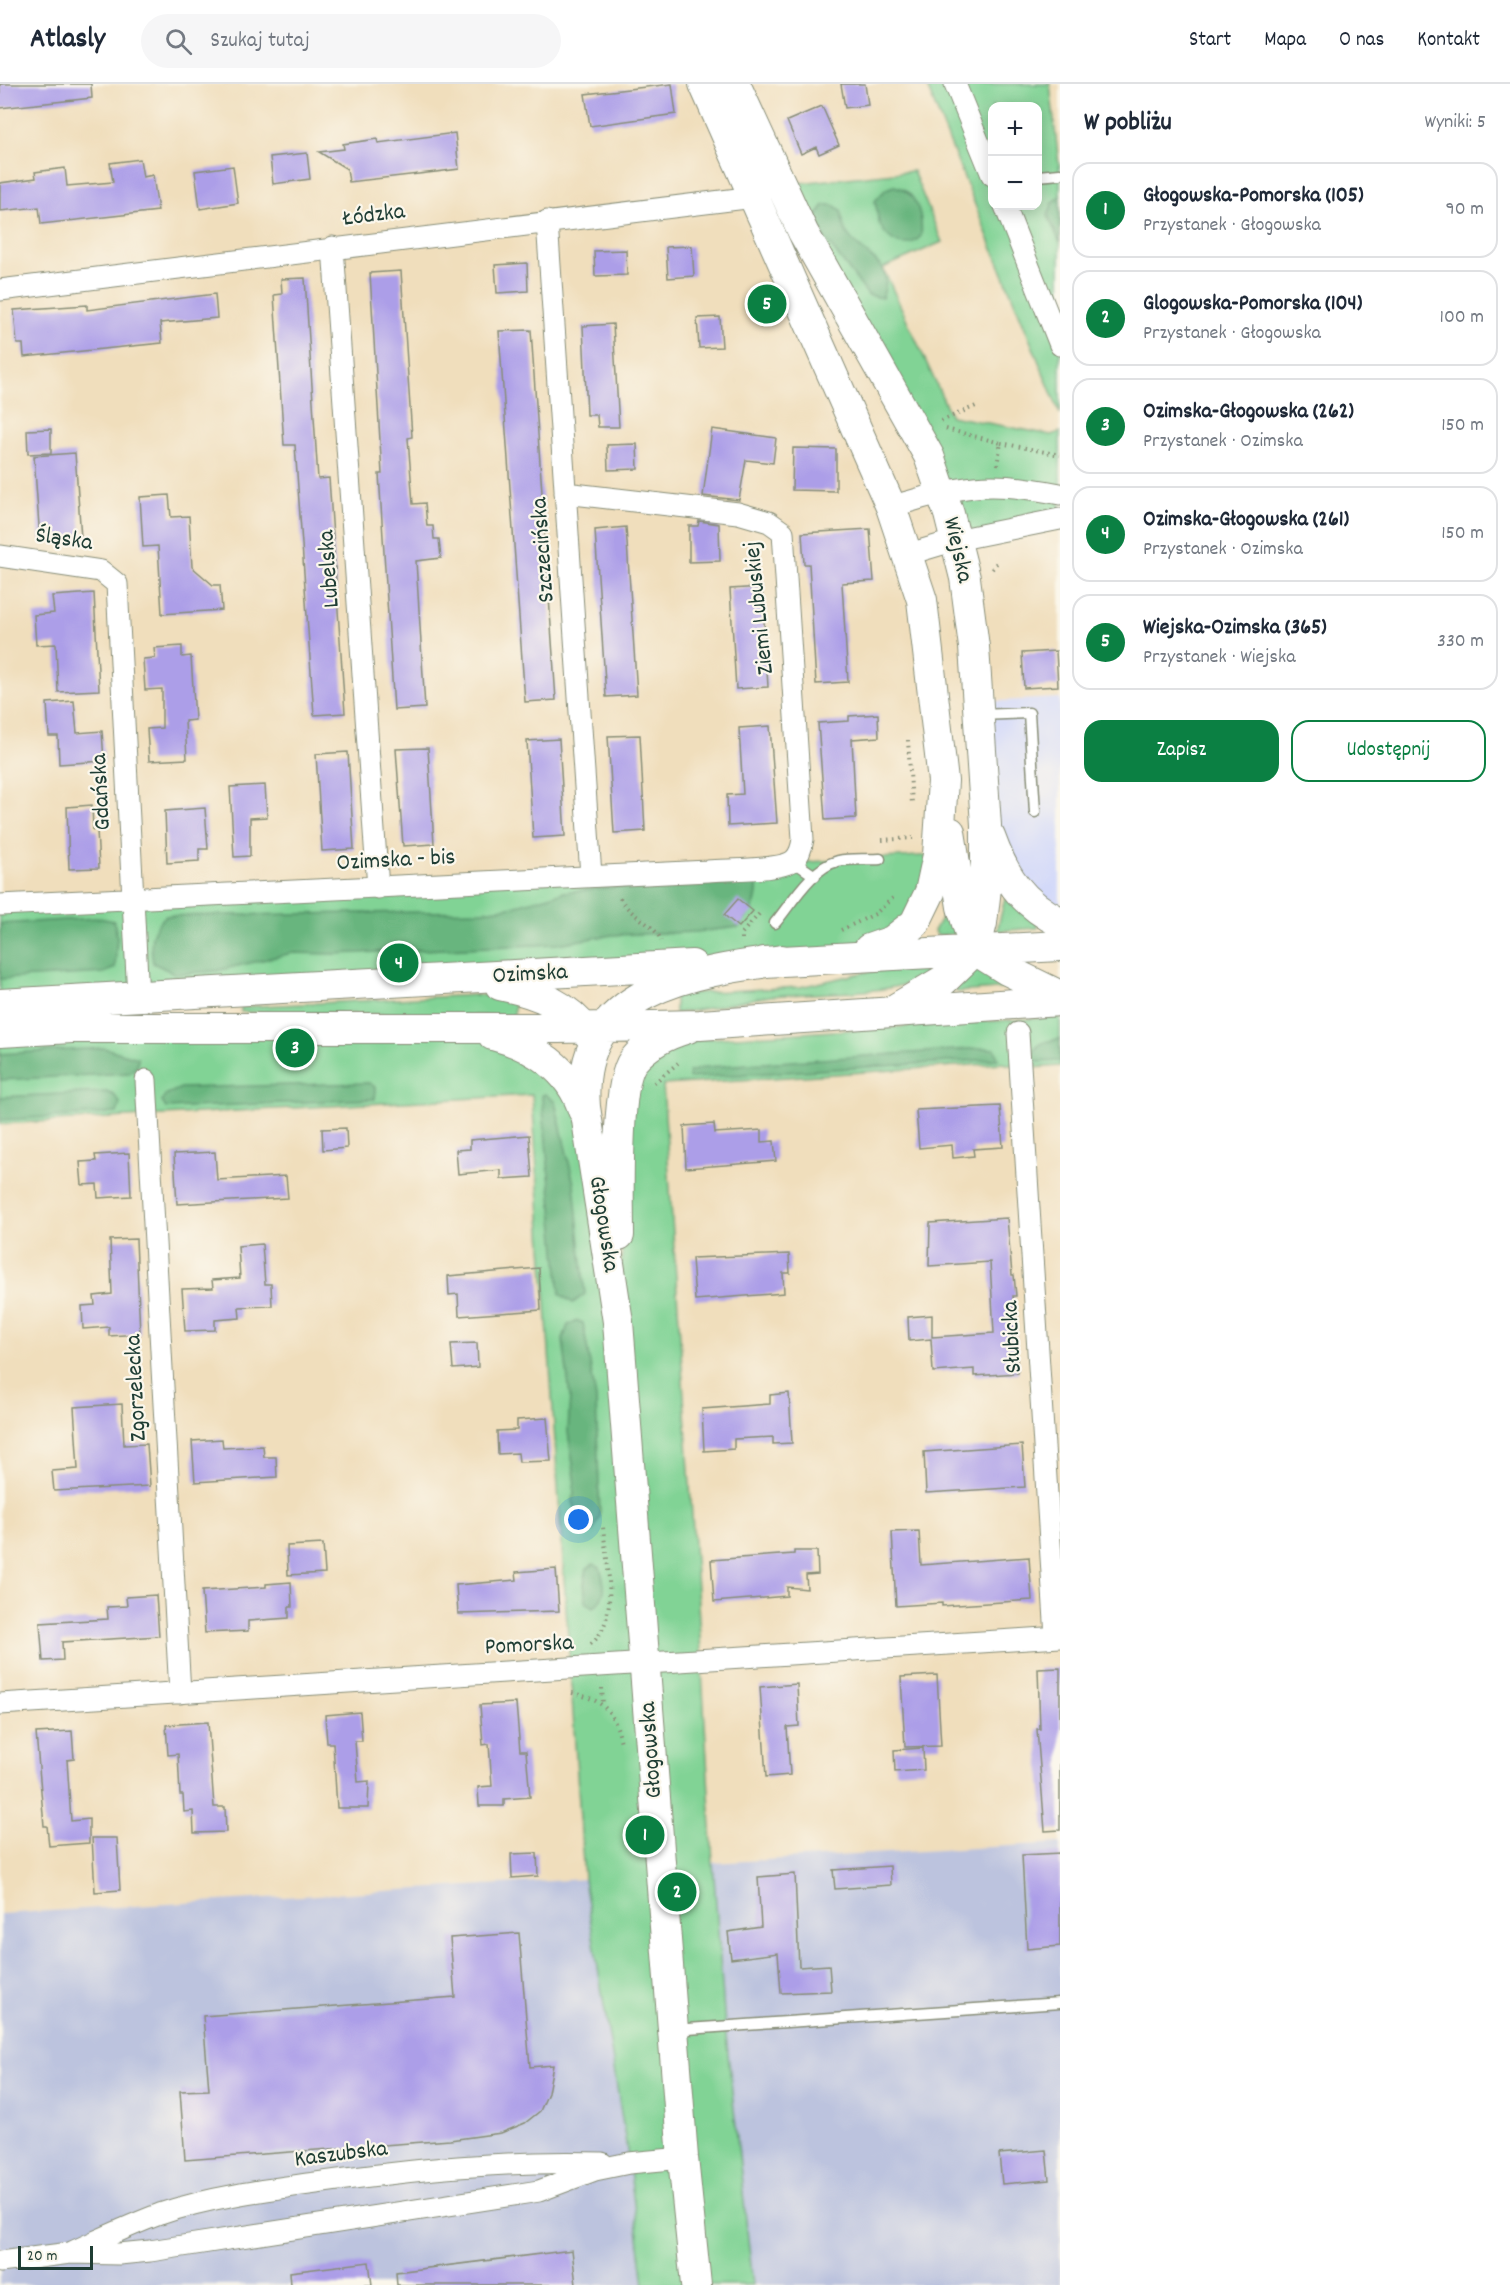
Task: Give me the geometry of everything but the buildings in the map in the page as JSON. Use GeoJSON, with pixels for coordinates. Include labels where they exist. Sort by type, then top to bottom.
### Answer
{"type":"FeatureCollection","features":[{"type":"Feature","properties":{"kind":"street","name":"Wiejska"},"geometry":{"type":"LineString","coordinates":[[704,84],[891,507],[919,584],[925,617],[943,781],[938,855],[930,892],[923,911],[905,933],[892,941],[839,944]]}},
{"type":"Feature","properties":{"kind":"street","name":"Wiejska"},"geometry":{"type":"LineString","coordinates":[[735,84],[803,232],[923,442],[942,492],[956,540],[970,613],[980,714],[986,825],[985,906],[975,950]]}},
{"type":"Feature","properties":{"kind":"street"},"geometry":{"type":"LineString","coordinates":[[955,84],[988,163]]}},
{"type":"Feature","properties":{"kind":"street","name":"Łódzka"},"geometry":{"type":"LineString","coordinates":[[0,290],[754,196]]}},
{"type":"Feature","properties":{"kind":"street"},"geometry":{"type":"LineString","coordinates":[[1007,210],[1060,345]]}},
{"type":"Feature","properties":{"kind":"street","name":"Szczecińska"},"geometry":{"type":"LineString","coordinates":[[547,221],[591,876]]}},
{"type":"Feature","properties":{"kind":"street","name":"Lubelska"},"geometry":{"type":"LineString","coordinates":[[333,247],[378,888]]}},
{"type":"Feature","properties":{"kind":"street"},"geometry":{"type":"LineString","coordinates":[[891,507],[942,492],[995,484],[1060,494]]}},
{"type":"Feature","properties":{"kind":"street","name":"Ziemi Lubuskiej"},"geometry":{"type":"LineString","coordinates":[[566,493],[738,513],[769,522],[783,532],[803,838],[801,849],[793,861]]}},
{"type":"Feature","properties":{"kind":"street"},"geometry":{"type":"LineString","coordinates":[[909,554],[956,540],[1060,519]]}},
{"type":"Feature","properties":{"kind":"street","name":"Śląska"},"geometry":{"type":"LineString","coordinates":[[0,556],[101,571],[117,584]]}},
{"type":"Feature","properties":{"kind":"street","name":"Gdańska"},"geometry":{"type":"LineString","coordinates":[[117,584],[138,997]]}},
{"type":"Feature","properties":{"kind":"street"},"geometry":{"type":"LineString","coordinates":[[943,781],[962,907],[975,950],[1007,970],[1060,996]]}},
{"type":"Feature","properties":{"kind":"street"},"geometry":{"type":"LineString","coordinates":[[986,825],[1001,863],[1025,900],[1043,913],[1060,921]]}},
{"type":"Feature","properties":{"kind":"street","name":"Ozimska - bis"},"geometry":{"type":"LineString","coordinates":[[0,905],[378,888],[781,866],[793,861]]}},
{"type":"Feature","properties":{"kind":"street","name":"Ozimska"},"geometry":{"type":"LineString","coordinates":[[0,1004],[782,960],[839,944],[975,950],[1060,946]]}},
{"type":"Feature","properties":{"kind":"street"},"geometry":{"type":"LineString","coordinates":[[880,1014],[905,1004],[944,980],[975,950]]}},
{"type":"Feature","properties":{"kind":"street"},"geometry":{"type":"LineString","coordinates":[[596,1032],[630,1003],[664,984],[708,971],[782,960]]}},
{"type":"Feature","properties":{"kind":"street"},"geometry":{"type":"LineString","coordinates":[[449,979],[501,985],[551,1000],[596,1032]]}},
{"type":"Feature","properties":{"kind":"street"},"geometry":{"type":"LineString","coordinates":[[0,1032],[72,1028],[464,1028],[596,1032],[1060,1001]]}},
{"type":"Feature","properties":{"kind":"street","name":"Głogowska"},"geometry":{"type":"LineString","coordinates":[[618,1322],[623,1092],[633,1062],[668,1035],[700,1025]]}},
{"type":"Feature","properties":{"kind":"street","name":"Głogowska"},"geometry":{"type":"LineString","coordinates":[[464,1028],[512,1040],[535,1051],[555,1066],[576,1093],[588,1126]]}},
{"type":"Feature","properties":{"kind":"street","name":"Głogowska"},"geometry":{"type":"LineString","coordinates":[[596,1032],[584,1075],[588,1126],[618,1322],[683,2158],[696,2285]]}},
{"type":"Feature","properties":{"kind":"street","name":"Głogowska"},"geometry":{"type":"LineString","coordinates":[[596,1032],[610,1076],[621,1148]]}},
{"type":"Feature","properties":{"kind":"street","name":"Słubicka"},"geometry":{"type":"LineString","coordinates":[[1018,1033],[1058,1637]]}},
{"type":"Feature","properties":{"kind":"street","name":"Zgorzelecka"},"geometry":{"type":"LineString","coordinates":[[146,1080],[180,1693]]}},
{"type":"Feature","properties":{"kind":"street","name":"Pomorska"},"geometry":{"type":"LineString","coordinates":[[0,1704],[645,1665],[1058,1637]]}},
{"type":"Feature","properties":{"kind":"street","name":"Kaszubska"},"geometry":{"type":"LineString","coordinates":[[70,2253],[160,2214],[245,2193],[362,2176],[538,2161],[629,2163],[683,2158]]}},
{"type":"Feature","properties":{"kind":"street","name":"Kaszubska"},"geometry":{"type":"LineString","coordinates":[[0,2262],[70,2253],[140,2252],[380,2218],[539,2191],[595,2170],[629,2163]]}},
{"type":"Feature","properties":{"kind":"lane"},"geometry":{"type":"LineString","coordinates":[[1042,176],[1060,174]]}},
{"type":"Feature","properties":{"kind":"lane"},"geometry":{"type":"LineString","coordinates":[[980,714],[1029,713],[1035,813]]}},
{"type":"Feature","properties":{"kind":"lane"},"geometry":{"type":"LineString","coordinates":[[775,923],[814,876],[837,861],[880,859]]}},
{"type":"Feature","properties":{"kind":"lane"},"geometry":{"type":"LineString","coordinates":[[793,861],[814,876]]}},
{"type":"Feature","properties":{"kind":"lane"},"geometry":{"type":"LineString","coordinates":[[673,2030],[1060,2003]]}},
{"type":"Feature","properties":{"kind":"path"},"geometry":{"type":"LineString","coordinates":[[932,425],[976,405]]}},
{"type":"Feature","properties":{"kind":"path"},"geometry":{"type":"LineString","coordinates":[[941,421],[945,429],[1060,455]]}},
{"type":"Feature","properties":{"kind":"path"},"geometry":{"type":"LineString","coordinates":[[996,472],[1001,442]]}},
{"type":"Feature","properties":{"kind":"path"},"geometry":{"type":"LineString","coordinates":[[908,735],[913,815]]}},
{"type":"Feature","properties":{"kind":"path"},"geometry":{"type":"LineString","coordinates":[[913,827],[914,848]]}},
{"type":"Feature","properties":{"kind":"path"},"geometry":{"type":"LineString","coordinates":[[614,874],[622,903],[641,921],[658,932],[662,948]]}},
{"type":"Feature","properties":{"kind":"path"},"geometry":{"type":"LineString","coordinates":[[839,944],[890,902],[900,889]]}},
{"type":"Feature","properties":{"kind":"path"},"geometry":{"type":"LineString","coordinates":[[732,942],[753,939]]}},
{"type":"Feature","properties":{"kind":"path"},"geometry":{"type":"LineString","coordinates":[[647,1085],[658,1081],[688,1057]]}},
{"type":"Feature","properties":{"kind":"path"},"geometry":{"type":"LineString","coordinates":[[587,1647],[603,1630],[610,1611],[603,1527]]}},
{"type":"Feature","properties":{"kind":"path"},"geometry":{"type":"LineString","coordinates":[[567,1691],[594,1700],[612,1713],[622,1749]]}},
{"type":"Feature","properties":{"kind":"shaded area"},"geometry":{"type":"Polygon","coordinates":[[[1060,698],[1060,922],[1001,863],[979,702],[1060,698]]]}},
{"type":"Feature","properties":{"kind":"shaded area"},"geometry":{"type":"Polygon","coordinates":[[[1060,1843],[1060,2285],[753,2285],[725,2026],[713,1863],[1060,1843]]]}},
{"type":"Feature","properties":{"kind":"shaded area"},"geometry":{"type":"Polygon","coordinates":[[[584,1879],[629,2163],[644,2285],[0,2285],[0,1914],[584,1879]]]}},
{"type":"Feature","properties":{"kind":"green space"},"geometry":{"type":"Polygon","coordinates":[[[926,84],[1050,84],[1060,174],[1060,414],[926,84]]]}},
{"type":"Feature","properties":{"kind":"green space"},"geometry":{"type":"Polygon","coordinates":[[[913,171],[942,242],[883,268],[951,416],[1051,435],[1060,432],[1060,519],[956,540],[781,185],[913,171]]]}},
{"type":"Feature","properties":{"kind":"green space"},"geometry":{"type":"Polygon","coordinates":[[[894,186],[908,193],[917,205],[921,220],[921,236],[910,243],[898,243],[893,240],[879,222],[875,201],[886,189],[894,186]]]}},
{"type":"Feature","properties":{"kind":"green space"},"geometry":{"type":"Polygon","coordinates":[[[1060,196],[1060,243],[1048,216],[1052,204],[1060,196]]]}},
{"type":"Feature","properties":{"kind":"green space"},"geometry":{"type":"Polygon","coordinates":[[[824,205],[833,205],[841,210],[847,233],[853,242],[881,268],[885,275],[882,298],[868,295],[824,237],[815,218],[824,205]]]}},
{"type":"Feature","properties":{"kind":"green space"},"geometry":{"type":"Polygon","coordinates":[[[938,855],[930,892],[877,947],[0,1004],[0,905],[938,855]]]}},
{"type":"Feature","properties":{"kind":"green space"},"geometry":{"type":"Polygon","coordinates":[[[728,877],[757,885],[753,908],[739,927],[696,932],[612,935],[557,944],[334,954],[292,953],[216,971],[176,974],[153,963],[152,937],[156,926],[166,916],[482,911],[506,908],[564,892],[728,877]]]}},
{"type":"Feature","properties":{"kind":"green space"},"geometry":{"type":"Polygon","coordinates":[[[1005,898],[1038,923],[1038,928],[997,931],[1005,898]]]}},
{"type":"Feature","properties":{"kind":"green space"},"geometry":{"type":"Polygon","coordinates":[[[947,908],[959,934],[937,935],[934,931],[947,908]]]}},
{"type":"Feature","properties":{"kind":"green space"},"geometry":{"type":"Polygon","coordinates":[[[98,918],[114,921],[117,937],[115,968],[104,973],[0,979],[0,924],[98,918]]]}},
{"type":"Feature","properties":{"kind":"green space"},"geometry":{"type":"Polygon","coordinates":[[[932,967],[923,977],[882,989],[781,995],[675,1013],[675,994],[800,987],[871,971],[932,967]]]}},
{"type":"Feature","properties":{"kind":"green space"},"geometry":{"type":"Polygon","coordinates":[[[976,967],[1011,988],[957,992],[955,989],[976,967]]]}},
{"type":"Feature","properties":{"kind":"green space"},"geometry":{"type":"Polygon","coordinates":[[[476,995],[514,997],[514,1016],[241,1012],[241,1007],[476,995]]]}},
{"type":"Feature","properties":{"kind":"green space"},"geometry":{"type":"Polygon","coordinates":[[[1060,1017],[1060,1066],[1029,1068],[1002,1063],[663,1085],[725,2026],[753,2285],[644,2285],[629,2163],[584,1879],[532,1095],[0,1124],[0,1032],[464,1028],[575,1091],[618,1317],[631,1107],[647,1068],[663,1053],[703,1039],[1060,1017]]]}},
{"type":"Feature","properties":{"kind":"green space"},"geometry":{"type":"Polygon","coordinates":[[[1060,1039],[1060,1061],[1030,1060],[1037,1046],[1060,1039]]]}},
{"type":"Feature","properties":{"kind":"green space"},"geometry":{"type":"Polygon","coordinates":[[[104,1048],[138,1058],[137,1066],[129,1073],[0,1080],[0,1054],[104,1048]]]}},
{"type":"Feature","properties":{"kind":"green space"},"geometry":{"type":"Polygon","coordinates":[[[995,1049],[998,1059],[689,1078],[689,1072],[706,1067],[995,1049]]]}},
{"type":"Feature","properties":{"kind":"green space"},"geometry":{"type":"Polygon","coordinates":[[[369,1083],[375,1087],[375,1099],[166,1108],[162,1102],[165,1095],[181,1088],[369,1083]]]}},
{"type":"Feature","properties":{"kind":"green space"},"geometry":{"type":"Polygon","coordinates":[[[106,1092],[114,1095],[120,1103],[117,1113],[0,1120],[0,1097],[106,1092]]]}},
{"type":"Feature","properties":{"kind":"green space"},"geometry":{"type":"Polygon","coordinates":[[[545,1094],[555,1102],[574,1184],[585,1294],[573,1303],[560,1294],[542,1098],[545,1094]]]}},
{"type":"Feature","properties":{"kind":"green space"},"geometry":{"type":"Polygon","coordinates":[[[578,1321],[583,1323],[596,1399],[600,1517],[592,1532],[583,1528],[573,1502],[575,1477],[568,1432],[570,1396],[563,1339],[568,1325],[578,1321]]]}},
{"type":"Feature","properties":{"kind":"green space"},"geometry":{"type":"Polygon","coordinates":[[[594,1564],[600,1568],[604,1589],[602,1598],[594,1607],[586,1602],[584,1584],[587,1568],[594,1564]]]}},
{"type":"Feature","properties":{"kind":"place","name":"Wiejska-Ozimska (365)"},"geometry":{"type":"Point","coordinates":[767,304]}},
{"type":"Feature","properties":{"kind":"place","name":"Ozimska-Głogowska (261)"},"geometry":{"type":"Point","coordinates":[399,963]}},
{"type":"Feature","properties":{"kind":"place","name":"Ozimska-Głogowska (262)"},"geometry":{"type":"Point","coordinates":[295,1048]}},
{"type":"Feature","properties":{"kind":"place","name":"Głogowska-Pomorska (105)"},"geometry":{"type":"Point","coordinates":[645,1835]}},
{"type":"Feature","properties":{"kind":"place","name":"Glogowska-Pomorska (104)"},"geometry":{"type":"Point","coordinates":[677,1892]}}]}
